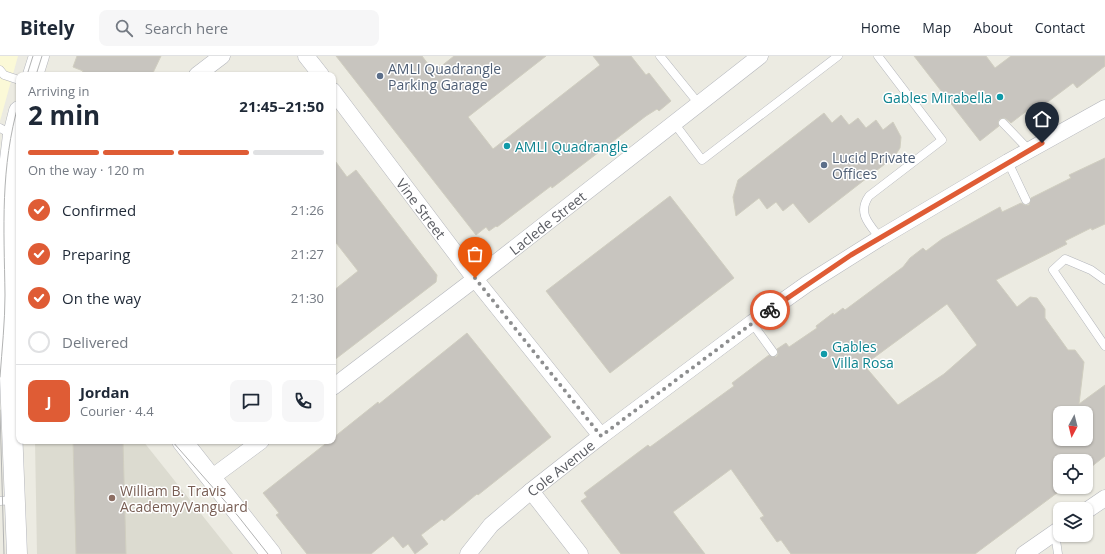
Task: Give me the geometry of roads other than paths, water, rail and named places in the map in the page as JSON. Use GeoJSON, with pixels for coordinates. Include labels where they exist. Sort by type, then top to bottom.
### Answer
{"type":"FeatureCollection","features":[{"type":"Feature","properties":{"kind":"street"},"geometry":{"type":"LineString","coordinates":[[34,72],[39,56]]}},
{"type":"Feature","properties":{"kind":"street"},"geometry":{"type":"LineString","coordinates":[[201,72],[222,56]]}},
{"type":"Feature","properties":{"kind":"street"},"geometry":{"type":"LineString","coordinates":[[306,56],[319,72]]}},
{"type":"Feature","properties":{"kind":"street","name":"Laclede Street"},"geometry":{"type":"LineString","coordinates":[[336,385],[760,56]]}},
{"type":"Feature","properties":{"kind":"street","name":"Vine Street"},"geometry":{"type":"LineString","coordinates":[[336,95],[475,278],[601,436]]}},
{"type":"Feature","properties":{"kind":"street","name":"Cole Avenue"},"geometry":{"type":"LineString","coordinates":[[468,554],[491,525],[531,491],[601,436],[752,323],[813,280],[880,238],[1008,162],[1105,108]]}},
{"type":"Feature","properties":{"kind":"street"},"geometry":{"type":"LineString","coordinates":[[16,116],[7,132],[7,184],[3,217],[9,327],[7,500],[17,554]]}},
{"type":"Feature","properties":{"kind":"street"},"geometry":{"type":"LineString","coordinates":[[184,444],[271,554]]}},
{"type":"Feature","properties":{"kind":"street"},"geometry":{"type":"LineString","coordinates":[[211,478],[258,444]]}},
{"type":"Feature","properties":{"kind":"street"},"geometry":{"type":"LineString","coordinates":[[531,491],[580,554]]}},
{"type":"Feature","properties":{"kind":"street"},"geometry":{"type":"LineString","coordinates":[[1093,506],[1105,498]]}},
{"type":"Feature","properties":{"kind":"street"},"geometry":{"type":"LineString","coordinates":[[1024,554],[1053,534]]}},
{"type":"Feature","properties":{"kind":"lane"},"geometry":{"type":"LineString","coordinates":[[660,56],[699,104]]}},
{"type":"Feature","properties":{"kind":"lane"},"geometry":{"type":"LineString","coordinates":[[674,123],[702,160],[838,56]]}},
{"type":"Feature","properties":{"kind":"lane"},"geometry":{"type":"LineString","coordinates":[[878,56],[942,140],[869,196],[863,207],[865,219],[880,238]]}},
{"type":"Feature","properties":{"kind":"lane"},"geometry":{"type":"LineString","coordinates":[[0,70],[4,74],[16,79]]}},
{"type":"Feature","properties":{"kind":"lane"},"geometry":{"type":"LineString","coordinates":[[1003,123],[1029,150]]}},
{"type":"Feature","properties":{"kind":"lane"},"geometry":{"type":"LineString","coordinates":[[1008,162],[1026,200]]}},
{"type":"Feature","properties":{"kind":"lane"},"geometry":{"type":"LineString","coordinates":[[1105,280],[1091,270],[1065,259],[1053,270],[1105,346]]}},
{"type":"Feature","properties":{"kind":"lane"},"geometry":{"type":"LineString","coordinates":[[752,323],[773,352]]}},
{"type":"Feature","properties":{"kind":"lane"},"geometry":{"type":"LineString","coordinates":[[1057,542],[1058,554]]}},
{"type":"Feature","properties":{"kind":"tram line"},"geometry":{"type":"LineString","coordinates":[[28,72],[33,56]]}},
{"type":"Feature","properties":{"kind":"tram line"},"geometry":{"type":"LineString","coordinates":[[37,72],[42,56]]}},
{"type":"Feature","properties":{"kind":"tram line"},"geometry":{"type":"LineString","coordinates":[[0,377],[5,305],[4,198],[9,151],[16,114]]}},
{"type":"Feature","properties":{"kind":"tram line"},"geometry":{"type":"LineString","coordinates":[[0,410],[4,554]]}},
{"type":"Feature","properties":{"kind":"tram line"},"geometry":{"type":"LineString","coordinates":[[175,444],[238,516],[268,554]]}},
{"type":"Feature","properties":{"kind":"place","name":"AMLI Quadrangle Parking Garage"},"geometry":{"type":"Point","coordinates":[380,76]}},
{"type":"Feature","properties":{"kind":"place","name":"Gables Mirabella"},"geometry":{"type":"Point","coordinates":[1000,97]}},
{"type":"Feature","properties":{"kind":"place","name":"AMLI Quadrangle"},"geometry":{"type":"Point","coordinates":[507,146]}},
{"type":"Feature","properties":{"kind":"place","name":"Lucid Private Offices"},"geometry":{"type":"Point","coordinates":[824,165]}},
{"type":"Feature","properties":{"kind":"place","name":"Gables Villa Rosa"},"geometry":{"type":"Point","coordinates":[824,354]}},
{"type":"Feature","properties":{"kind":"place","name":"William B. Travis Academy/Vanguard"},"geometry":{"type":"Point","coordinates":[112,498]}}]}
